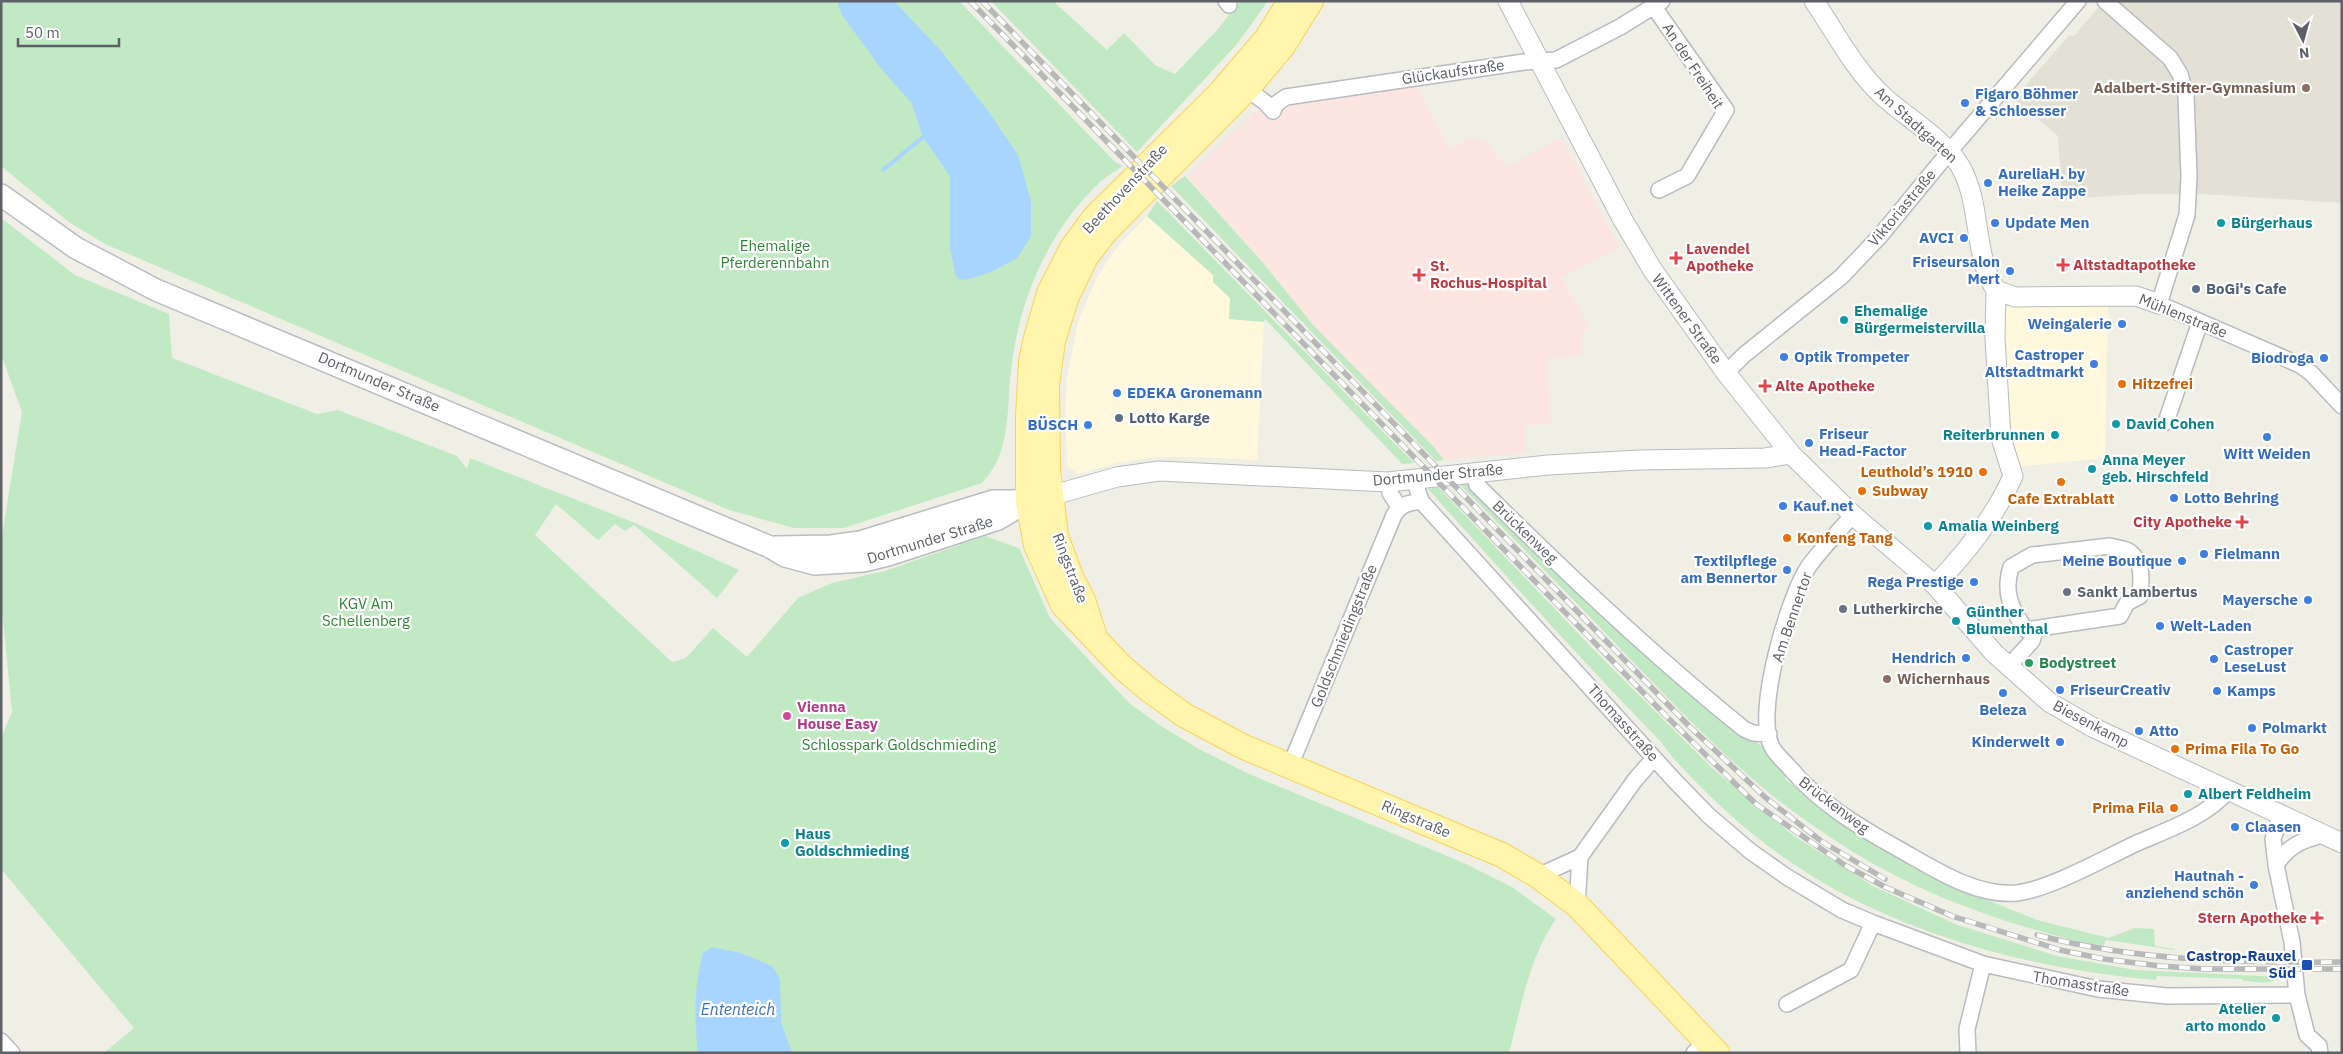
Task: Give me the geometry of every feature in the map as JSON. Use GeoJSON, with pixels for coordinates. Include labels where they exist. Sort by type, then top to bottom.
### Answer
{"type":"FeatureCollection","features":[{"type":"Feature","properties":{"kind":"main road","name":"Beethovenstraße"},"geometry":{"type":"LineString","coordinates":[[1039,498],[1028,426],[1031,362],[1049,293],[1072,248],[1094,218],[1218,94],[1251,57],[1290,1]]}},
{"type":"Feature","properties":{"kind":"main road","name":"Beethovenstraße"},"geometry":{"type":"LineString","coordinates":[[1039,498],[1047,384],[1053,341],[1067,296],[1086,257],[1106,231],[1247,89],[1283,46],[1311,1]]}},
{"type":"Feature","properties":{"kind":"main road","name":"Dortmunder Straße"},"geometry":{"type":"LineString","coordinates":[[1,195],[76,248],[156,290],[770,547],[785,556],[815,564],[863,561],[888,555],[998,519],[1039,498]]}},
{"type":"Feature","properties":{"kind":"main road","name":"Ringstraße"},"geometry":{"type":"LineString","coordinates":[[1039,498],[1036,545],[1063,605],[1095,639],[1148,689],[1184,715],[1244,747],[1502,855],[1538,876],[1577,905],[1706,1049]]}},
{"type":"Feature","properties":{"kind":"street","name":"Wittener Straße"},"geometry":{"type":"LineString","coordinates":[[1508,1],[1623,220],[1652,270],[1726,373],[1791,454],[1853,515],[1935,585]]}},
{"type":"Feature","properties":{"kind":"street","name":"Am Stadtgarten"},"geometry":{"type":"LineString","coordinates":[[1814,1],[1869,81],[1883,97],[1949,152],[1960,165],[1973,197],[1986,272],[1996,290]]}},
{"type":"Feature","properties":{"kind":"street","name":"Viktoriastraße"},"geometry":{"type":"LineString","coordinates":[[1726,373],[1744,355],[1841,278],[1880,236],[2078,1]]}},
{"type":"Feature","properties":{"kind":"street"},"geometry":{"type":"LineString","coordinates":[[2105,1],[2170,58],[2180,74],[2186,96],[2189,176],[2187,215],[2159,304]]}},
{"type":"Feature","properties":{"kind":"street","name":"Glückaufstraße"},"geometry":{"type":"LineString","coordinates":[[1247,89],[1266,103],[1273,111],[1276,104],[1286,97],[1556,60],[1658,4]]}},
{"type":"Feature","properties":{"kind":"street","name":"An der Freiheit"},"geometry":{"type":"LineString","coordinates":[[1658,4],[1726,110],[1687,176],[1659,190]]}},
{"type":"Feature","properties":{"kind":"street"},"geometry":{"type":"LineString","coordinates":[[1935,585],[1952,568],[1997,508],[2013,476],[2001,438],[1996,338],[1996,290]]}},
{"type":"Feature","properties":{"kind":"street","name":"Mühlenstraße"},"geometry":{"type":"LineString","coordinates":[[1996,290],[2016,297],[2136,296],[2159,304],[2300,365],[2336,397]]}},
{"type":"Feature","properties":{"kind":"street"},"geometry":{"type":"LineString","coordinates":[[2166,422],[2200,322]]}},
{"type":"Feature","properties":{"kind":"street","name":"Dortmunder Straße"},"geometry":{"type":"LineString","coordinates":[[1039,498],[1117,477],[1159,471],[1388,482],[1473,472],[1638,460],[1765,458],[1791,454]]}},
{"type":"Feature","properties":{"kind":"street","name":"Brückenweg"},"geometry":{"type":"LineString","coordinates":[[1473,472],[1474,480],[1483,492],[1543,551],[1674,672],[1744,728],[1753,733],[1769,734],[1771,745],[1777,756],[1795,775],[1847,818],[1905,852],[1962,882],[1996,892],[2017,893],[2045,885],[2180,824],[2222,798],[2228,791]]}},
{"type":"Feature","properties":{"kind":"street","name":"Thomasstraße"},"geometry":{"type":"LineString","coordinates":[[1414,479],[1421,501],[1708,815],[1750,851],[1787,877],[1834,905],[1873,924],[1983,964],[2098,989],[2167,996],[2297,995]]}},
{"type":"Feature","properties":{"kind":"street"},"geometry":{"type":"LineString","coordinates":[[1388,482],[1396,511],[1405,504],[1421,501]]}},
{"type":"Feature","properties":{"kind":"street","name":"Goldschmiedingstraße"},"geometry":{"type":"LineString","coordinates":[[1290,766],[1396,511]]}},
{"type":"Feature","properties":{"kind":"street","name":"Am Bennertor"},"geometry":{"type":"LineString","coordinates":[[1769,734],[1768,698],[1776,657],[1796,596],[1808,567],[1853,515]]}},
{"type":"Feature","properties":{"kind":"street"},"geometry":{"type":"LineString","coordinates":[[2110,546],[2130,552],[2139,564],[2142,574],[2140,596],[2127,603],[2120,616],[2036,630],[2026,630],[2012,611],[2007,580],[2011,567],[2032,555],[2110,546]]}},
{"type":"Feature","properties":{"kind":"street","name":"Biesenkamp"},"geometry":{"type":"LineString","coordinates":[[1935,585],[2008,667],[2049,702],[2092,727],[2342,843]]}},
{"type":"Feature","properties":{"kind":"street"},"geometry":{"type":"LineString","coordinates":[[2008,667],[2032,641],[2036,630]]}},
{"type":"Feature","properties":{"kind":"street"},"geometry":{"type":"LineString","coordinates":[[1538,876],[1580,857],[1635,780],[1654,758]]}},
{"type":"Feature","properties":{"kind":"street"},"geometry":{"type":"LineString","coordinates":[[2282,815],[2273,839],[2276,865],[2292,942],[2297,995],[2307,1034],[2319,1046],[2320,1053]]}},
{"type":"Feature","properties":{"kind":"street"},"geometry":{"type":"LineString","coordinates":[[2276,865],[2291,846],[2309,838],[2324,836]]}},
{"type":"Feature","properties":{"kind":"street"},"geometry":{"type":"LineString","coordinates":[[1577,905],[1580,857]]}},
{"type":"Feature","properties":{"kind":"street"},"geometry":{"type":"LineString","coordinates":[[1787,1004],[1851,970],[1873,924]]}},
{"type":"Feature","properties":{"kind":"street"},"geometry":{"type":"LineString","coordinates":[[1968,1053],[1967,1029],[1983,964]]}},
{"type":"Feature","properties":{"kind":"street"},"geometry":{"type":"LineString","coordinates":[[1,1041],[12,1053]]}},
{"type":"Feature","properties":{"kind":"shaded area"},"geometry":{"type":"Polygon","coordinates":[[[2110,1],[2342,1],[2342,203],[2203,194],[2143,194],[2062,199],[2058,136],[2014,99],[2069,35],[2074,36],[2102,3],[2110,1]]]}},
{"type":"Feature","properties":{"kind":"shaded area","name":"St. Rochus-Hospital"},"geometry":{"type":"Polygon","coordinates":[[[1416,85],[1449,149],[1472,137],[1482,140],[1488,144],[1507,167],[1561,138],[1619,247],[1562,277],[1590,330],[1581,333],[1582,356],[1547,358],[1551,424],[1525,426],[1526,453],[1444,460],[1434,447],[1314,326],[1264,264],[1187,177],[1255,112],[1285,105],[1416,85]]]}},
{"type":"Feature","properties":{"kind":"shaded area"},"geometry":{"type":"Polygon","coordinates":[[[1147,216],[1213,275],[1213,282],[1230,298],[1229,319],[1264,322],[1257,460],[1156,457],[1116,463],[1078,474],[1068,467],[1065,421],[1067,377],[1078,322],[1095,281],[1107,262],[1120,244],[1147,216]]]}},
{"type":"Feature","properties":{"kind":"shaded area"},"geometry":{"type":"Polygon","coordinates":[[[2108,302],[2105,458],[2008,468],[1999,307],[2108,302]]]}},
{"type":"Feature","properties":{"kind":"green space","name":"Ehemalige Pferderennbahn"},"geometry":{"type":"Polygon","coordinates":[[[1,1],[959,1],[1115,162],[1123,166],[1101,181],[1082,201],[1051,244],[1039,268],[1029,292],[1015,344],[1008,416],[1003,444],[992,471],[982,483],[844,528],[794,528],[729,510],[105,244],[70,223],[1,166],[1,1]]]}},
{"type":"Feature","properties":{"kind":"green space"},"geometry":{"type":"Polygon","coordinates":[[[991,1],[1053,1],[1107,50],[1124,33],[1155,65],[1175,74],[1219,28],[1239,1],[1268,1],[1237,44],[1137,152],[991,1]]]}},
{"type":"Feature","properties":{"kind":"green space"},"geometry":{"type":"Polygon","coordinates":[[[1185,176],[1264,264],[1314,326],[1434,447],[1444,460],[1436,461],[1171,186],[1185,176]]]}},
{"type":"Feature","properties":{"kind":"green space"},"geometry":{"type":"Polygon","coordinates":[[[1157,201],[1414,463],[1402,464],[1265,319],[1264,322],[1229,319],[1230,298],[1213,282],[1213,275],[1147,216],[1157,201]]]}},
{"type":"Feature","properties":{"kind":"green space"},"geometry":{"type":"Polygon","coordinates":[[[1,218],[75,275],[169,314],[172,358],[317,414],[338,410],[457,456],[467,469],[470,458],[635,523],[739,570],[717,598],[634,525],[625,531],[615,524],[598,540],[556,504],[535,535],[672,662],[686,658],[713,628],[747,657],[798,598],[832,583],[885,571],[985,536],[1019,548],[1050,618],[1129,703],[1161,726],[1199,749],[1249,774],[1464,863],[1512,887],[1556,919],[1532,966],[1509,1053],[104,1053],[134,1028],[1,869],[1,738],[12,712],[1,599],[1,542],[22,412],[1,354],[1,218]]]}},
{"type":"Feature","properties":{"kind":"green space"},"geometry":{"type":"Polygon","coordinates":[[[1465,482],[1743,733],[1763,747],[1788,771],[1785,779],[1787,781],[1848,829],[1938,880],[2037,920],[2109,938],[2135,928],[2154,929],[2155,946],[2174,950],[2106,940],[2103,947],[2038,931],[1943,898],[1882,869],[1853,852],[1786,806],[1731,760],[1665,696],[1458,483],[1465,482]]]}},
{"type":"Feature","properties":{"kind":"green space"},"geometry":{"type":"Polygon","coordinates":[[[1438,487],[1597,653],[1713,769],[1794,836],[1873,886],[1955,924],[2057,956],[2135,970],[2281,977],[2276,980],[2262,982],[2243,981],[2243,979],[2157,976],[2156,980],[2107,975],[2008,956],[1959,942],[1911,925],[1864,905],[1820,881],[1751,833],[1724,810],[1686,772],[1660,741],[1571,648],[1428,489],[1438,487]]]}},
{"type":"Feature","properties":{"kind":"water"},"geometry":{"type":"Polygon","coordinates":[[[837,1],[894,1],[942,52],[988,111],[1018,155],[1031,202],[1031,237],[1017,258],[991,272],[959,280],[955,274],[950,247],[950,176],[923,137],[912,104],[879,66],[842,15],[837,1]]]}},
{"type":"Feature","properties":{"kind":"water","name":"Ententeich"},"geometry":{"type":"Polygon","coordinates":[[[712,947],[741,953],[772,966],[780,979],[781,1022],[792,1053],[698,1053],[695,1015],[696,990],[703,953],[712,947]]]}},
{"type":"Feature","properties":{"kind":"waterway"},"geometry":{"type":"LineString","coordinates":[[883,170],[923,137]]}},
{"type":"Feature","properties":{"kind":"railway"},"geometry":{"type":"LineString","coordinates":[[970,1],[1667,717],[1756,804],[1846,866],[1885,887],[1952,916],[2060,950],[2104,959],[2204,969],[2342,969]]}},
{"type":"Feature","properties":{"kind":"railway"},"geometry":{"type":"LineString","coordinates":[[982,1],[1689,726],[1766,798],[1821,841],[1885,879]]}},
{"type":"Feature","properties":{"kind":"railway"},"geometry":{"type":"LineString","coordinates":[[2037,935],[2112,950],[2188,959],[2342,962]]}},
{"type":"Feature","properties":{"kind":"place","name":"Adalbert-Stifter-Gymnasium"},"geometry":{"type":"Point","coordinates":[2306,88]}},
{"type":"Feature","properties":{"kind":"place","name":"Figaro Böhmer & Schloesser"},"geometry":{"type":"Point","coordinates":[1965,103]}},
{"type":"Feature","properties":{"kind":"place","name":"AureliaH. by Heike Zappe"},"geometry":{"type":"Point","coordinates":[1988,183]}},
{"type":"Feature","properties":{"kind":"place","name":"Update Men"},"geometry":{"type":"Point","coordinates":[1995,223]}},
{"type":"Feature","properties":{"kind":"place","name":"Bürgerhaus"},"geometry":{"type":"Point","coordinates":[2221,223]}},
{"type":"Feature","properties":{"kind":"place","name":"AVCI"},"geometry":{"type":"Point","coordinates":[1964,238]}},
{"type":"Feature","properties":{"kind":"place","name":"Lavendel Apotheke"},"geometry":{"type":"Point","coordinates":[1676,258]}},
{"type":"Feature","properties":{"kind":"place","name":"Altstadtapotheke"},"geometry":{"type":"Point","coordinates":[2063,265]}},
{"type":"Feature","properties":{"kind":"place","name":"Friseursalon Mert"},"geometry":{"type":"Point","coordinates":[2010,271]}},
{"type":"Feature","properties":{"kind":"place","name":"St. Rochus-Hospital"},"geometry":{"type":"Point","coordinates":[1419,275]}},
{"type":"Feature","properties":{"kind":"place","name":"BoGi's Cafe"},"geometry":{"type":"Point","coordinates":[2196,289]}},
{"type":"Feature","properties":{"kind":"place","name":"Ehemalige Bürgermeistervilla"},"geometry":{"type":"Point","coordinates":[1844,320]}},
{"type":"Feature","properties":{"kind":"place","name":"Weingalerie"},"geometry":{"type":"Point","coordinates":[2122,324]}},
{"type":"Feature","properties":{"kind":"place","name":"Optik Trompeter"},"geometry":{"type":"Point","coordinates":[1784,357]}},
{"type":"Feature","properties":{"kind":"place","name":"Biodroga"},"geometry":{"type":"Point","coordinates":[2324,358]}},
{"type":"Feature","properties":{"kind":"place","name":"Castroper Altstadtmarkt"},"geometry":{"type":"Point","coordinates":[2094,364]}},
{"type":"Feature","properties":{"kind":"place","name":"Hitzefrei"},"geometry":{"type":"Point","coordinates":[2122,384]}},
{"type":"Feature","properties":{"kind":"place","name":"Alte Apotheke"},"geometry":{"type":"Point","coordinates":[1765,386]}},
{"type":"Feature","properties":{"kind":"place","name":"EDEKA Gronemann"},"geometry":{"type":"Point","coordinates":[1117,393]}},
{"type":"Feature","properties":{"kind":"place","name":"Lotto Karge"},"geometry":{"type":"Point","coordinates":[1119,418]}},
{"type":"Feature","properties":{"kind":"place","name":"David Cohen"},"geometry":{"type":"Point","coordinates":[2116,424]}},
{"type":"Feature","properties":{"kind":"place","name":"BÜSCH"},"geometry":{"type":"Point","coordinates":[1088,425]}},
{"type":"Feature","properties":{"kind":"place","name":"Reiterbrunnen"},"geometry":{"type":"Point","coordinates":[2055,435]}},
{"type":"Feature","properties":{"kind":"place","name":"Witt Weiden"},"geometry":{"type":"Point","coordinates":[2267,437]}},
{"type":"Feature","properties":{"kind":"place","name":"Friseur Head-Factor"},"geometry":{"type":"Point","coordinates":[1809,443]}},
{"type":"Feature","properties":{"kind":"place","name":"Anna Meyer geb. Hirschfeld"},"geometry":{"type":"Point","coordinates":[2092,469]}},
{"type":"Feature","properties":{"kind":"place","name":"Leuthold’s 1910"},"geometry":{"type":"Point","coordinates":[1983,472]}},
{"type":"Feature","properties":{"kind":"place","name":"Cafe Extrablatt"},"geometry":{"type":"Point","coordinates":[2061,482]}},
{"type":"Feature","properties":{"kind":"place","name":"Subway"},"geometry":{"type":"Point","coordinates":[1862,491]}},
{"type":"Feature","properties":{"kind":"place","name":"Lotto Behring"},"geometry":{"type":"Point","coordinates":[2174,498]}},
{"type":"Feature","properties":{"kind":"place","name":"Kauf.net"},"geometry":{"type":"Point","coordinates":[1783,506]}},
{"type":"Feature","properties":{"kind":"place","name":"City Apotheke"},"geometry":{"type":"Point","coordinates":[2242,522]}},
{"type":"Feature","properties":{"kind":"place","name":"Amalia Weinberg"},"geometry":{"type":"Point","coordinates":[1928,526]}},
{"type":"Feature","properties":{"kind":"place","name":"Konfeng Tang"},"geometry":{"type":"Point","coordinates":[1787,538]}},
{"type":"Feature","properties":{"kind":"place","name":"Fielmann"},"geometry":{"type":"Point","coordinates":[2204,554]}},
{"type":"Feature","properties":{"kind":"place","name":"Meine Boutique"},"geometry":{"type":"Point","coordinates":[2182,561]}},
{"type":"Feature","properties":{"kind":"place","name":"Textilpflege am Bennertor"},"geometry":{"type":"Point","coordinates":[1787,570]}},
{"type":"Feature","properties":{"kind":"place","name":"Rega Prestige"},"geometry":{"type":"Point","coordinates":[1974,582]}},
{"type":"Feature","properties":{"kind":"place","name":"Sankt Lambertus"},"geometry":{"type":"Point","coordinates":[2067,592]}},
{"type":"Feature","properties":{"kind":"place","name":"Mayersche"},"geometry":{"type":"Point","coordinates":[2308,600]}},
{"type":"Feature","properties":{"kind":"place","name":"Lutherkirche"},"geometry":{"type":"Point","coordinates":[1843,609]}},
{"type":"Feature","properties":{"kind":"place","name":"Günther Blumenthal"},"geometry":{"type":"Point","coordinates":[1956,621]}},
{"type":"Feature","properties":{"kind":"place","name":"Welt-Laden"},"geometry":{"type":"Point","coordinates":[2160,626]}},
{"type":"Feature","properties":{"kind":"place","name":"Hendrich"},"geometry":{"type":"Point","coordinates":[1966,658]}},
{"type":"Feature","properties":{"kind":"place","name":"Castroper LeseLust"},"geometry":{"type":"Point","coordinates":[2214,659]}},
{"type":"Feature","properties":{"kind":"place","name":"Bodystreet"},"geometry":{"type":"Point","coordinates":[2029,663]}},
{"type":"Feature","properties":{"kind":"place","name":"Wichernhaus"},"geometry":{"type":"Point","coordinates":[1887,679]}},
{"type":"Feature","properties":{"kind":"place","name":"FriseurCreativ"},"geometry":{"type":"Point","coordinates":[2060,690]}},
{"type":"Feature","properties":{"kind":"place","name":"Kamps"},"geometry":{"type":"Point","coordinates":[2217,691]}},
{"type":"Feature","properties":{"kind":"place","name":"Beleza"},"geometry":{"type":"Point","coordinates":[2003,693]}},
{"type":"Feature","properties":{"kind":"place","name":"Vienna House Easy"},"geometry":{"type":"Point","coordinates":[787,716]}},
{"type":"Feature","properties":{"kind":"place","name":"Polmarkt"},"geometry":{"type":"Point","coordinates":[2252,728]}},
{"type":"Feature","properties":{"kind":"place","name":"Atto"},"geometry":{"type":"Point","coordinates":[2139,731]}},
{"type":"Feature","properties":{"kind":"place","name":"Kinderwelt"},"geometry":{"type":"Point","coordinates":[2060,742]}},
{"type":"Feature","properties":{"kind":"place","name":"Prima Fila To Go"},"geometry":{"type":"Point","coordinates":[2175,749]}},
{"type":"Feature","properties":{"kind":"place","name":"Albert Feldheim"},"geometry":{"type":"Point","coordinates":[2188,794]}},
{"type":"Feature","properties":{"kind":"place","name":"Prima Fila"},"geometry":{"type":"Point","coordinates":[2174,808]}},
{"type":"Feature","properties":{"kind":"place","name":"Claasen"},"geometry":{"type":"Point","coordinates":[2235,827]}},
{"type":"Feature","properties":{"kind":"place","name":"Haus Goldschmieding"},"geometry":{"type":"Point","coordinates":[785,843]}},
{"type":"Feature","properties":{"kind":"place","name":"Hautnah - anziehend schön"},"geometry":{"type":"Point","coordinates":[2254,885]}},
{"type":"Feature","properties":{"kind":"place","name":"Stern Apotheke"},"geometry":{"type":"Point","coordinates":[2317,918]}},
{"type":"Feature","properties":{"kind":"place","name":"Castrop-Rauxel Süd"},"geometry":{"type":"Point","coordinates":[2307,965]}},
{"type":"Feature","properties":{"kind":"place","name":"Atelier arto mondo"},"geometry":{"type":"Point","coordinates":[2276,1018]}},
{"type":"Feature","properties":{"kind":"park label","name":"KGV Am Schellenberg"},"geometry":{"type":"Point","coordinates":[366,612]}},
{"type":"Feature","properties":{"kind":"park label","name":"Schlosspark Goldschmieding"},"geometry":{"type":"Point","coordinates":[899,745]}}]}
